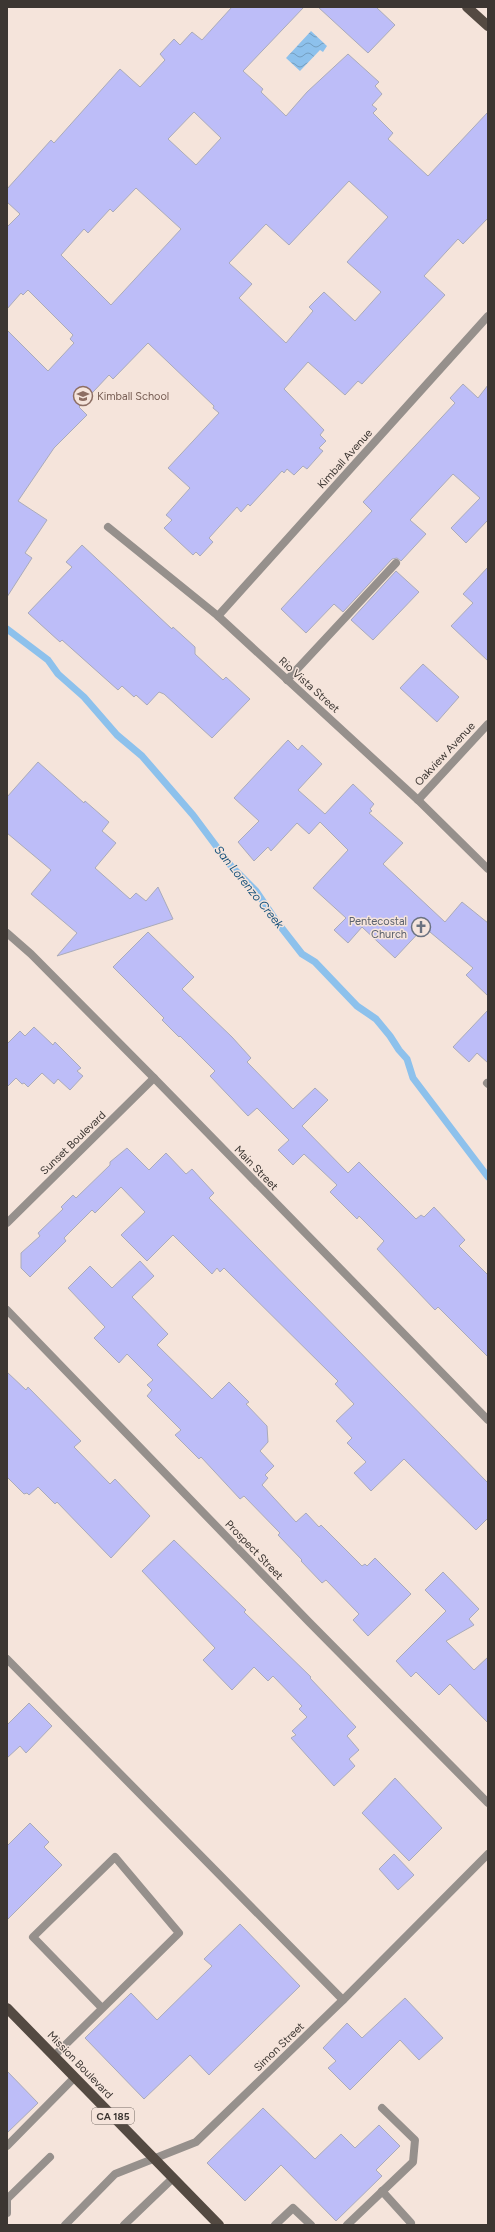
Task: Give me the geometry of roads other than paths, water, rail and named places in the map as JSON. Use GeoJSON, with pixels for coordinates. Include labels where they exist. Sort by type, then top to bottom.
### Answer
{"type":"FeatureCollection","features":[{"type":"Feature","properties":{"kind":"main road"},"geometry":{"type":"LineString","coordinates":[[467,7],[488,26]]}},
{"type":"Feature","properties":{"kind":"main road","name":"Mission Boulevard"},"geometry":{"type":"LineString","coordinates":[[7,2008],[219,2225]]}},
{"type":"Feature","properties":{"kind":"street","name":"Kimball Avenue"},"geometry":{"type":"LineString","coordinates":[[218,616],[488,316]]}},
{"type":"Feature","properties":{"kind":"street","name":"Rio Vista Street"},"geometry":{"type":"LineString","coordinates":[[108,527],[218,616],[418,800],[488,869]]}},
{"type":"Feature","properties":{"kind":"street"},"geometry":{"type":"LineString","coordinates":[[287,680],[396,563]]}},
{"type":"Feature","properties":{"kind":"street","name":"Oakview Avenue"},"geometry":{"type":"LineString","coordinates":[[418,800],[488,724]]}},
{"type":"Feature","properties":{"kind":"street","name":"Main Street"},"geometry":{"type":"LineString","coordinates":[[7,933],[31,954],[154,1078],[488,1420]]}},
{"type":"Feature","properties":{"kind":"street","name":"Sunset Boulevard"},"geometry":{"type":"LineString","coordinates":[[7,1223],[154,1078]]}},
{"type":"Feature","properties":{"kind":"street","name":"Prospect Street"},"geometry":{"type":"LineString","coordinates":[[7,1310],[309,1622],[488,1803]]}},
{"type":"Feature","properties":{"kind":"street"},"geometry":{"type":"LineString","coordinates":[[7,1660],[343,2000]]}},
{"type":"Feature","properties":{"kind":"street","name":"Simon Street"},"geometry":{"type":"LineString","coordinates":[[65,2225],[115,2174],[196,2142],[343,2000],[488,1854]]}},
{"type":"Feature","properties":{"kind":"street"},"geometry":{"type":"LineString","coordinates":[[54,2056],[179,1933],[115,1857],[33,1937],[102,2008]]}},
{"type":"Feature","properties":{"kind":"street"},"geometry":{"type":"LineString","coordinates":[[7,2146],[75,2077]]}},
{"type":"Feature","properties":{"kind":"street"},"geometry":{"type":"LineString","coordinates":[[347,2225],[413,2162],[415,2140],[382,2108]]}},
{"type":"Feature","properties":{"kind":"street"},"geometry":{"type":"LineString","coordinates":[[7,2213],[7,2199],[50,2157]]}},
{"type":"Feature","properties":{"kind":"street"},"geometry":{"type":"LineString","coordinates":[[129,2223],[173,2178]]}},
{"type":"Feature","properties":{"kind":"street"},"geometry":{"type":"LineString","coordinates":[[382,2191],[411,2224]]}},
{"type":"Feature","properties":{"kind":"street"},"geometry":{"type":"LineString","coordinates":[[275,2225],[293,2208],[311,2225]]}},
{"type":"Feature","properties":{"kind":"water"},"geometry":{"type":"Polygon","coordinates":[[[311,31],[327,46],[323,52],[320,50],[300,71],[286,58],[311,31]]]}},
{"type":"Feature","properties":{"kind":"waterway","name":"San Lorenzo Creek"},"geometry":{"type":"LineString","coordinates":[[7,629],[48,660],[58,674],[84,697],[117,735],[142,756],[193,815],[231,866],[256,891],[277,922],[302,954],[315,962],[357,1006],[376,1019],[407,1059],[413,1078],[488,1177]]}},
{"type":"Feature","properties":{"kind":"place","name":"Kimball School"},"geometry":{"type":"Point","coordinates":[83,396]}},
{"type":"Feature","properties":{"kind":"place","name":"Pentecostal Church"},"geometry":{"type":"Point","coordinates":[421,927]}}]}
